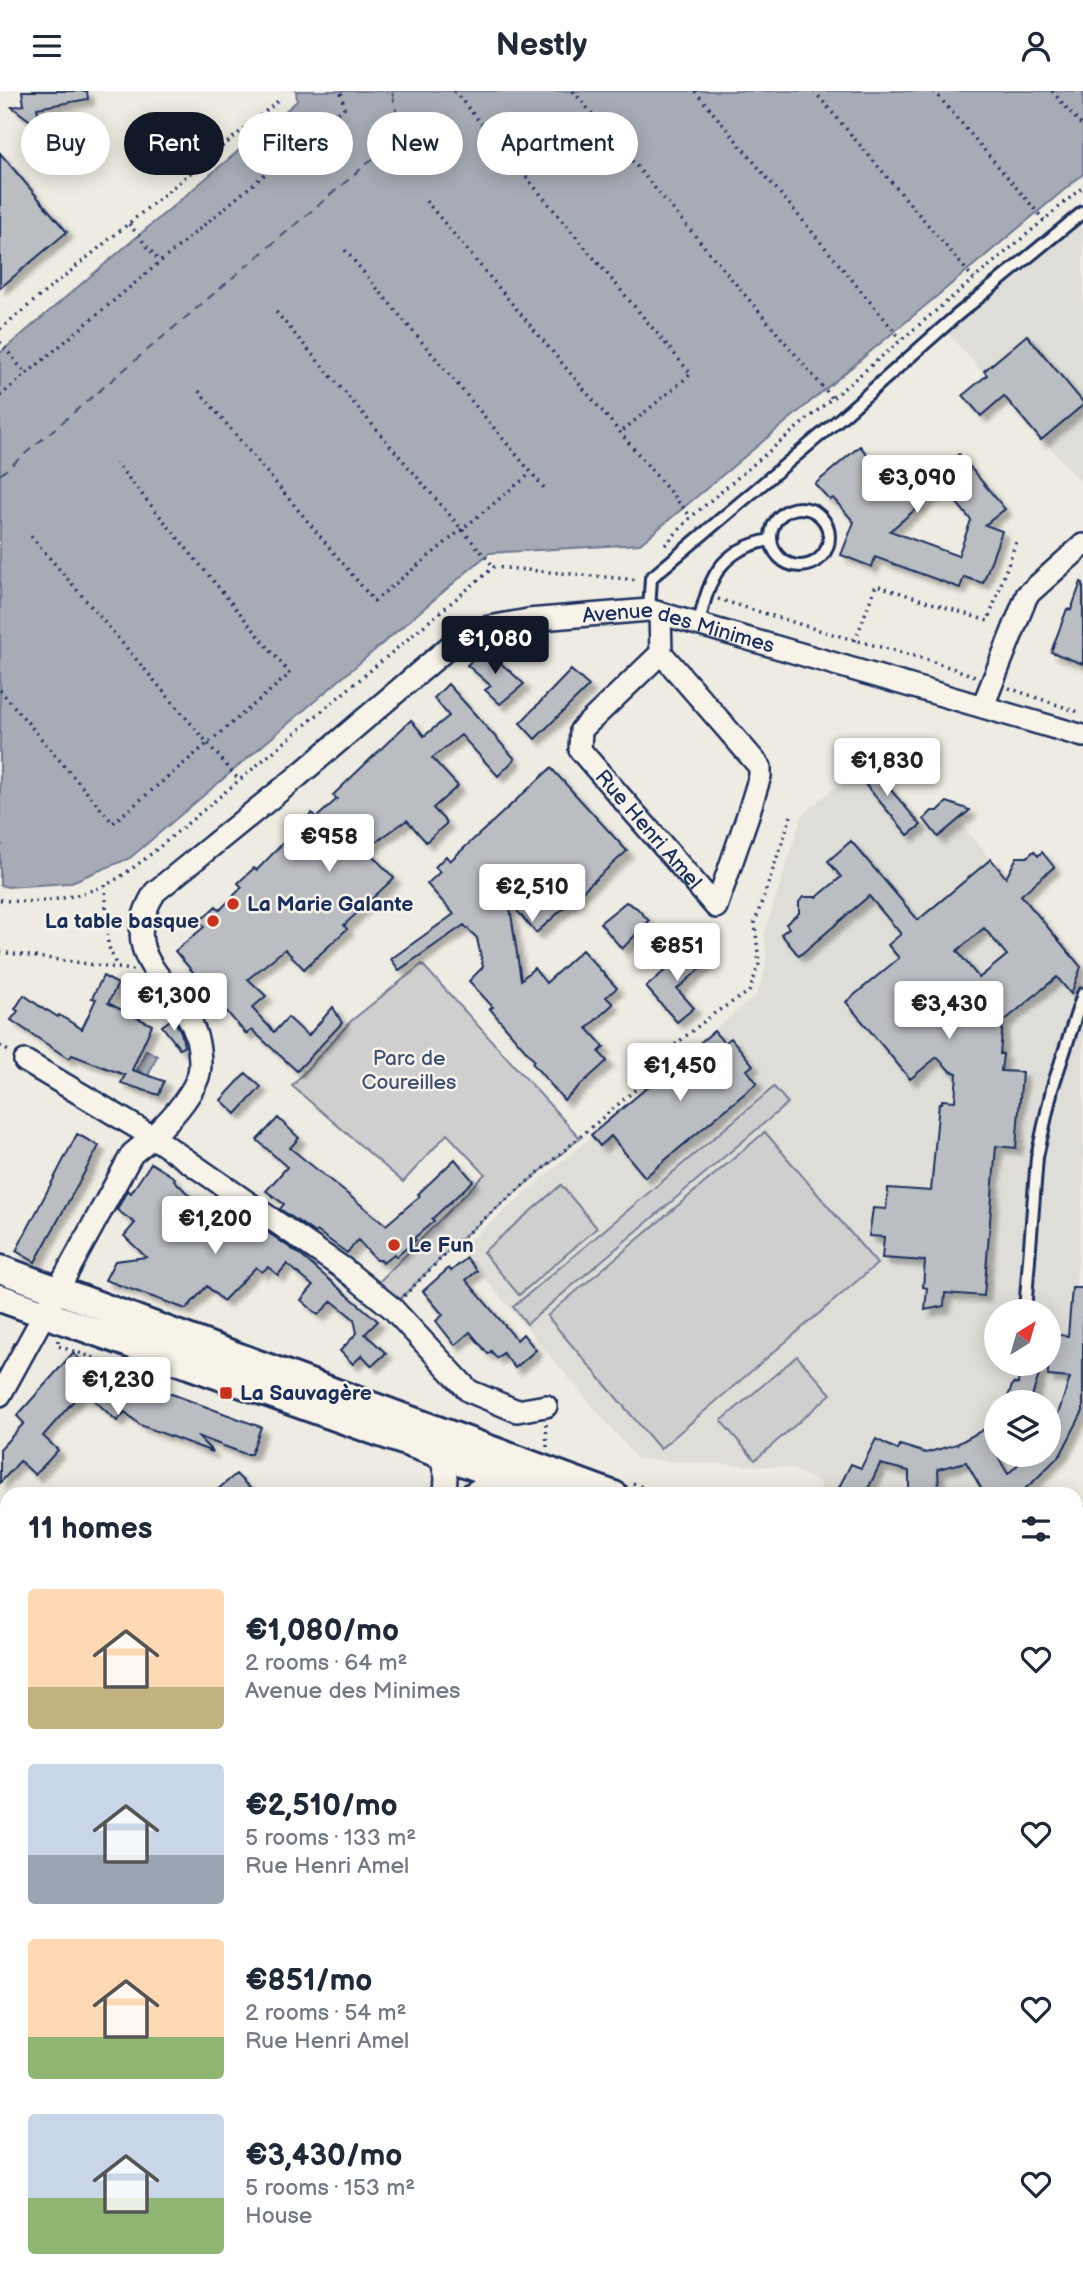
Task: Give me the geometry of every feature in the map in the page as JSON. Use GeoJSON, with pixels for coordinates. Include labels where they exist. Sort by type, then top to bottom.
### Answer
{"type":"FeatureCollection","features":[{"type":"Feature","properties":{"kind":"street"},"geometry":{"type":"LineString","coordinates":[[983,706],[1027,595],[1083,545]]}},
{"type":"Feature","properties":{"kind":"street","name":"Avenue des Minimes"},"geometry":{"type":"LineString","coordinates":[[0,1395],[47,1314],[132,1154],[153,1137],[191,1091],[199,1074],[198,1039],[185,1011],[145,956],[141,943],[144,909],[155,892],[298,776],[462,636],[484,628],[528,619],[655,612],[1083,736]]}},
{"type":"Feature","properties":{"kind":"street"},"geometry":{"type":"LineString","coordinates":[[655,612],[661,653]]}},
{"type":"Feature","properties":{"kind":"street","name":"Rue Henri Amel"},"geometry":{"type":"LineString","coordinates":[[661,653],[760,767],[760,776],[748,815],[716,907],[580,750],[581,730],[661,653]]}},
{"type":"Feature","properties":{"kind":"street"},"geometry":{"type":"LineString","coordinates":[[25,1061],[153,1137],[344,1269],[393,1308],[469,1391],[517,1411],[546,1406]]}},
{"type":"Feature","properties":{"kind":"street"},"geometry":{"type":"LineString","coordinates":[[0,1269],[592,1487]]}},
{"type":"Feature","properties":{"kind":"street"},"geometry":{"type":"LineString","coordinates":[[0,1298],[533,1487]]}},
{"type":"Feature","properties":{"kind":"street"},"geometry":{"type":"LineString","coordinates":[[440,1453],[446,1477],[445,1487]]}},
{"type":"Feature","properties":{"kind":"street"},"geometry":{"type":"LineString","coordinates":[[482,1487],[501,1475]]}},
{"type":"Feature","properties":{"kind":"lane"},"geometry":{"type":"LineString","coordinates":[[655,612],[651,578],[843,416],[950,321],[1083,212]]}},
{"type":"Feature","properties":{"kind":"lane"},"geometry":{"type":"LineString","coordinates":[[794,508],[808,508],[817,513],[825,521],[829,531],[827,549],[818,561],[808,566],[798,567],[783,562],[776,555],[770,540],[776,519],[794,508]]}},
{"type":"Feature","properties":{"kind":"lane"},"geometry":{"type":"LineString","coordinates":[[699,624],[705,594],[717,569],[750,544],[770,540]]}},
{"type":"Feature","properties":{"kind":"lane"},"geometry":{"type":"LineString","coordinates":[[1026,1299],[1037,1157],[1052,1089],[1083,994]]}},
{"type":"Feature","properties":{"kind":"path"},"geometry":{"type":"LineString","coordinates":[[0,396],[344,108],[341,91]]}},
{"type":"Feature","properties":{"kind":"path"},"geometry":{"type":"LineString","coordinates":[[454,91],[691,374],[621,432]]}},
{"type":"Feature","properties":{"kind":"path"},"geometry":{"type":"LineString","coordinates":[[573,91],[832,398]]}},
{"type":"Feature","properties":{"kind":"path"},"geometry":{"type":"LineString","coordinates":[[695,91],[901,339]]}},
{"type":"Feature","properties":{"kind":"path"},"geometry":{"type":"LineString","coordinates":[[814,91],[974,279]]}},
{"type":"Feature","properties":{"kind":"path"},"geometry":{"type":"LineString","coordinates":[[934,91],[1044,220]]}},
{"type":"Feature","properties":{"kind":"path"},"geometry":{"type":"LineString","coordinates":[[1052,91],[1083,127]]}},
{"type":"Feature","properties":{"kind":"path"},"geometry":{"type":"LineString","coordinates":[[0,330],[278,101]]}},
{"type":"Feature","properties":{"kind":"path"},"geometry":{"type":"LineString","coordinates":[[658,553],[691,517],[1083,187]]}},
{"type":"Feature","properties":{"kind":"path"},"geometry":{"type":"LineString","coordinates":[[426,201],[691,517]]}},
{"type":"Feature","properties":{"kind":"path"},"geometry":{"type":"LineString","coordinates":[[129,224],[159,261]]}},
{"type":"Feature","properties":{"kind":"path"},"geometry":{"type":"LineString","coordinates":[[345,250],[545,489]]}},
{"type":"Feature","properties":{"kind":"path"},"geometry":{"type":"LineString","coordinates":[[276,312],[494,567]]}},
{"type":"Feature","properties":{"kind":"path"},"geometry":{"type":"LineString","coordinates":[[0,342],[26,374]]}},
{"type":"Feature","properties":{"kind":"path"},"geometry":{"type":"LineString","coordinates":[[199,391],[374,601],[531,473]]}},
{"type":"Feature","properties":{"kind":"path"},"geometry":{"type":"LineString","coordinates":[[0,690],[113,823],[290,674],[116,463]]}},
{"type":"Feature","properties":{"kind":"path"},"geometry":{"type":"LineString","coordinates":[[31,536],[239,781]]}},
{"type":"Feature","properties":{"kind":"path"},"geometry":{"type":"LineString","coordinates":[[856,641],[876,585],[988,621],[1016,542]]}},
{"type":"Feature","properties":{"kind":"path"},"geometry":{"type":"LineString","coordinates":[[632,581],[641,571]]}},
{"type":"Feature","properties":{"kind":"path"},"geometry":{"type":"LineString","coordinates":[[705,594],[856,641],[925,659],[1083,714]]}},
{"type":"Feature","properties":{"kind":"path"},"geometry":{"type":"LineString","coordinates":[[393,1308],[458,1241],[649,1078],[659,1062],[676,1044],[716,1012],[749,992],[759,964],[755,922],[791,816]]}},
{"type":"Feature","properties":{"kind":"path"},"geometry":{"type":"LineString","coordinates":[[0,899],[54,901],[105,885],[108,945],[117,967],[0,952]]}},
{"type":"Feature","properties":{"kind":"shaded area"},"geometry":{"type":"Polygon","coordinates":[[[296,91],[1083,91],[1083,174],[640,544],[489,553],[130,858],[69,883],[7,887],[0,885],[0,353],[210,175],[224,175],[224,163],[238,151],[238,175],[353,175],[353,112],[284,112],[297,101],[296,91]]]}},
{"type":"Feature","properties":{"kind":"shaded area"},"geometry":{"type":"Polygon","coordinates":[[[1083,211],[1083,484],[943,328],[1083,211]]]}},
{"type":"Feature","properties":{"kind":"shaded area"},"geometry":{"type":"Polygon","coordinates":[[[866,761],[921,825],[931,812],[939,810],[947,802],[958,821],[1004,875],[1015,867],[1017,858],[1025,858],[1034,851],[1038,856],[1042,852],[1054,867],[1021,895],[1081,967],[1076,981],[1083,984],[1083,1190],[1074,1313],[1083,1411],[1061,1451],[1061,1390],[984,1390],[984,1467],[1047,1467],[1025,1487],[821,1487],[822,1484],[790,1468],[637,1459],[460,1249],[757,994],[767,955],[764,935],[802,815],[866,761]]]}},
{"type":"Feature","properties":{"kind":"shaded area"},"geometry":{"type":"Polygon","coordinates":[[[146,1050],[157,1056],[148,1076],[137,1070],[146,1050]]]}},
{"type":"Feature","properties":{"kind":"green space","name":"Parc de Coureilles"},"geometry":{"type":"Polygon","coordinates":[[[422,964],[580,1138],[458,1241],[399,1300],[379,1282],[485,1174],[447,1134],[403,1182],[292,1086],[351,1021],[422,964]]]}},
{"type":"Feature","properties":{"kind":"green space"},"geometry":{"type":"Polygon","coordinates":[[[774,1087],[788,1103],[527,1324],[513,1307],[774,1087]]]}},
{"type":"Feature","properties":{"kind":"green space"},"geometry":{"type":"Polygon","coordinates":[[[765,1132],[877,1264],[660,1449],[547,1316],[765,1132]]]}},
{"type":"Feature","properties":{"kind":"green space"},"geometry":{"type":"Polygon","coordinates":[[[561,1185],[597,1228],[519,1295],[483,1252],[561,1185]]]}},
{"type":"Feature","properties":{"kind":"green space"},"geometry":{"type":"Polygon","coordinates":[[[797,1356],[831,1394],[755,1460],[721,1421],[797,1356]]]}},
{"type":"Feature","properties":{"kind":"building"},"geometry":{"type":"Polygon","coordinates":[[[22,91],[87,91],[88,99],[37,108],[38,112],[21,114],[12,107],[24,105],[22,91]]]}},
{"type":"Feature","properties":{"kind":"building"},"geometry":{"type":"Polygon","coordinates":[[[0,153],[67,232],[0,288],[0,153]]]}},
{"type":"Feature","properties":{"kind":"building"},"geometry":{"type":"Polygon","coordinates":[[[1027,335],[1083,402],[1083,405],[1041,440],[1004,396],[981,416],[963,395],[987,375],[984,371],[1027,335]]]}},
{"type":"Feature","properties":{"kind":"building"},"geometry":{"type":"Polygon","coordinates":[[[860,446],[869,457],[923,462],[947,463],[959,454],[1005,509],[985,525],[1002,531],[983,583],[964,577],[960,588],[875,557],[872,567],[841,555],[854,522],[833,498],[830,500],[815,484],[860,446]],[[943,486],[890,531],[958,556],[971,520],[943,486]]]}},
{"type":"Feature","properties":{"kind":"building"},"geometry":{"type":"Polygon","coordinates":[[[1081,582],[1083,664],[1051,652],[1067,609],[1071,610],[1081,582]]]}},
{"type":"Feature","properties":{"kind":"building"},"geometry":{"type":"Polygon","coordinates":[[[485,649],[524,684],[500,704],[485,690],[491,686],[467,665],[485,649]]]}},
{"type":"Feature","properties":{"kind":"building"},"geometry":{"type":"Polygon","coordinates":[[[571,670],[589,686],[535,739],[520,723],[571,670]]]}},
{"type":"Feature","properties":{"kind":"building"},"geometry":{"type":"Polygon","coordinates":[[[448,684],[515,759],[498,776],[461,735],[432,758],[458,786],[433,808],[447,823],[426,842],[407,820],[366,849],[394,878],[344,925],[347,929],[304,969],[285,949],[248,979],[266,996],[252,1008],[274,1032],[288,1017],[308,1036],[333,1007],[342,1023],[297,1071],[252,1030],[246,1034],[175,951],[204,927],[200,921],[216,906],[220,910],[242,887],[238,883],[254,868],[257,870],[312,813],[316,818],[337,799],[333,795],[411,720],[424,736],[449,716],[434,698],[448,684]]]}},
{"type":"Feature","properties":{"kind":"building"},"geometry":{"type":"Polygon","coordinates":[[[866,761],[921,825],[908,835],[854,771],[866,761]]]}},
{"type":"Feature","properties":{"kind":"building"},"geometry":{"type":"Polygon","coordinates":[[[551,768],[627,851],[536,933],[509,901],[521,980],[534,968],[546,983],[582,950],[617,988],[606,997],[613,1004],[587,1028],[604,1047],[599,1052],[607,1061],[564,1100],[490,1009],[493,1007],[469,981],[483,967],[477,938],[464,925],[399,970],[391,959],[454,914],[427,884],[440,872],[435,867],[446,856],[450,861],[551,768]]]}},
{"type":"Feature","properties":{"kind":"building"},"geometry":{"type":"Polygon","coordinates":[[[947,802],[970,810],[938,837],[924,819],[947,802]]]}},
{"type":"Feature","properties":{"kind":"building"},"geometry":{"type":"Polygon","coordinates":[[[851,841],[918,920],[991,859],[1006,878],[1017,857],[1027,857],[1034,851],[1038,856],[1042,852],[1054,867],[1021,895],[1081,967],[1071,994],[1057,977],[1003,1022],[1001,1071],[1022,1072],[1016,1148],[996,1146],[984,1296],[945,1293],[944,1306],[925,1310],[925,1261],[882,1258],[884,1237],[869,1236],[873,1208],[886,1209],[888,1188],[931,1191],[939,1103],[942,1103],[942,1100],[955,1101],[957,1073],[950,1071],[937,1057],[910,1079],[846,1002],[899,958],[888,945],[901,934],[869,896],[799,956],[781,934],[789,928],[786,924],[799,913],[799,902],[803,897],[817,897],[841,877],[828,861],[851,841]],[[984,928],[957,951],[979,978],[1007,955],[984,928]]]}},
{"type":"Feature","properties":{"kind":"building"},"geometry":{"type":"Polygon","coordinates":[[[626,902],[637,908],[649,921],[622,949],[600,923],[626,902]]]}},
{"type":"Feature","properties":{"kind":"building"},"geometry":{"type":"Polygon","coordinates":[[[694,945],[709,961],[677,989],[694,1008],[677,1022],[646,987],[694,945]]]}},
{"type":"Feature","properties":{"kind":"building"},"geometry":{"type":"Polygon","coordinates":[[[103,976],[118,984],[108,1003],[152,1025],[132,1070],[164,1081],[159,1095],[121,1083],[125,1075],[72,1055],[69,1059],[11,1020],[24,995],[46,1011],[58,1017],[59,1015],[82,1029],[96,999],[92,998],[103,976]]]}},
{"type":"Feature","properties":{"kind":"building"},"geometry":{"type":"Polygon","coordinates":[[[173,1018],[181,1032],[184,1046],[180,1049],[162,1026],[173,1018]]]}},
{"type":"Feature","properties":{"kind":"building"},"geometry":{"type":"Polygon","coordinates":[[[714,1031],[724,1043],[731,1038],[753,1065],[747,1070],[757,1083],[645,1177],[611,1136],[600,1146],[591,1135],[714,1031]]]}},
{"type":"Feature","properties":{"kind":"building"},"geometry":{"type":"Polygon","coordinates":[[[246,1073],[261,1087],[236,1114],[221,1100],[246,1073]]]}},
{"type":"Feature","properties":{"kind":"building"},"geometry":{"type":"Polygon","coordinates":[[[278,1118],[299,1138],[290,1148],[386,1225],[420,1196],[418,1194],[455,1159],[473,1181],[396,1257],[394,1254],[383,1263],[376,1260],[358,1240],[347,1253],[280,1209],[284,1204],[266,1191],[287,1167],[257,1140],[278,1118]]]}},
{"type":"Feature","properties":{"kind":"building"},"geometry":{"type":"Polygon","coordinates":[[[77,1134],[99,1146],[35,1262],[16,1251],[77,1134]]]}},
{"type":"Feature","properties":{"kind":"building"},"geometry":{"type":"Polygon","coordinates":[[[151,1163],[175,1178],[199,1205],[202,1203],[220,1219],[231,1207],[299,1254],[378,1321],[365,1334],[386,1353],[372,1366],[362,1355],[353,1364],[340,1351],[357,1333],[354,1319],[332,1301],[318,1315],[301,1300],[313,1286],[287,1264],[278,1275],[268,1267],[262,1272],[256,1267],[223,1301],[207,1286],[186,1309],[105,1280],[115,1261],[146,1257],[124,1236],[135,1223],[117,1210],[127,1190],[131,1193],[151,1163]]]}},
{"type":"Feature","properties":{"kind":"building"},"geometry":{"type":"Polygon","coordinates":[[[467,1258],[477,1271],[466,1280],[517,1340],[523,1334],[536,1350],[515,1368],[503,1353],[497,1358],[491,1351],[488,1354],[470,1332],[455,1345],[436,1321],[443,1315],[423,1291],[449,1268],[451,1271],[467,1258]]]}},
{"type":"Feature","properties":{"kind":"building"},"geometry":{"type":"Polygon","coordinates":[[[1072,1288],[1083,1288],[1083,1411],[1061,1454],[1061,1405],[1070,1378],[1048,1376],[1061,1376],[1061,1335],[1068,1336],[1072,1288]]]}},
{"type":"Feature","properties":{"kind":"building"},"geometry":{"type":"Polygon","coordinates":[[[73,1353],[116,1392],[131,1376],[146,1390],[150,1386],[261,1427],[251,1454],[197,1436],[213,1452],[140,1425],[125,1412],[117,1421],[83,1390],[43,1436],[58,1450],[35,1475],[20,1461],[0,1483],[0,1449],[24,1423],[17,1416],[73,1353]]]}},
{"type":"Feature","properties":{"kind":"building"},"geometry":{"type":"Polygon","coordinates":[[[1019,1376],[1039,1376],[1034,1390],[1010,1390],[1013,1383],[1018,1384],[1019,1376]]]}},
{"type":"Feature","properties":{"kind":"building"},"geometry":{"type":"Polygon","coordinates":[[[984,1429],[984,1467],[1004,1467],[1008,1474],[1015,1467],[1048,1467],[1027,1487],[980,1487],[966,1462],[938,1469],[939,1487],[909,1487],[909,1471],[880,1464],[869,1487],[839,1487],[851,1464],[861,1468],[876,1439],[898,1450],[900,1445],[926,1453],[957,1444],[984,1429]]]}},
{"type":"Feature","properties":{"kind":"building"},"geometry":{"type":"Polygon","coordinates":[[[236,1474],[249,1487],[221,1487],[236,1474]]]}},
{"type":"Feature","properties":{"kind":"ferry route"},"geometry":{"type":"LineString","coordinates":[[0,475],[401,135],[392,91]]}},
{"type":"Feature","properties":{"kind":"place","name":"La Marie Galante"},"geometry":{"type":"Point","coordinates":[233,904]}},
{"type":"Feature","properties":{"kind":"place","name":"La table basque"},"geometry":{"type":"Point","coordinates":[213,921]}},
{"type":"Feature","properties":{"kind":"place","name":"Le Fun"},"geometry":{"type":"Point","coordinates":[394,1245]}},
{"type":"Feature","properties":{"kind":"place","name":"La Sauvagère"},"geometry":{"type":"Point","coordinates":[226,1393]}}]}
